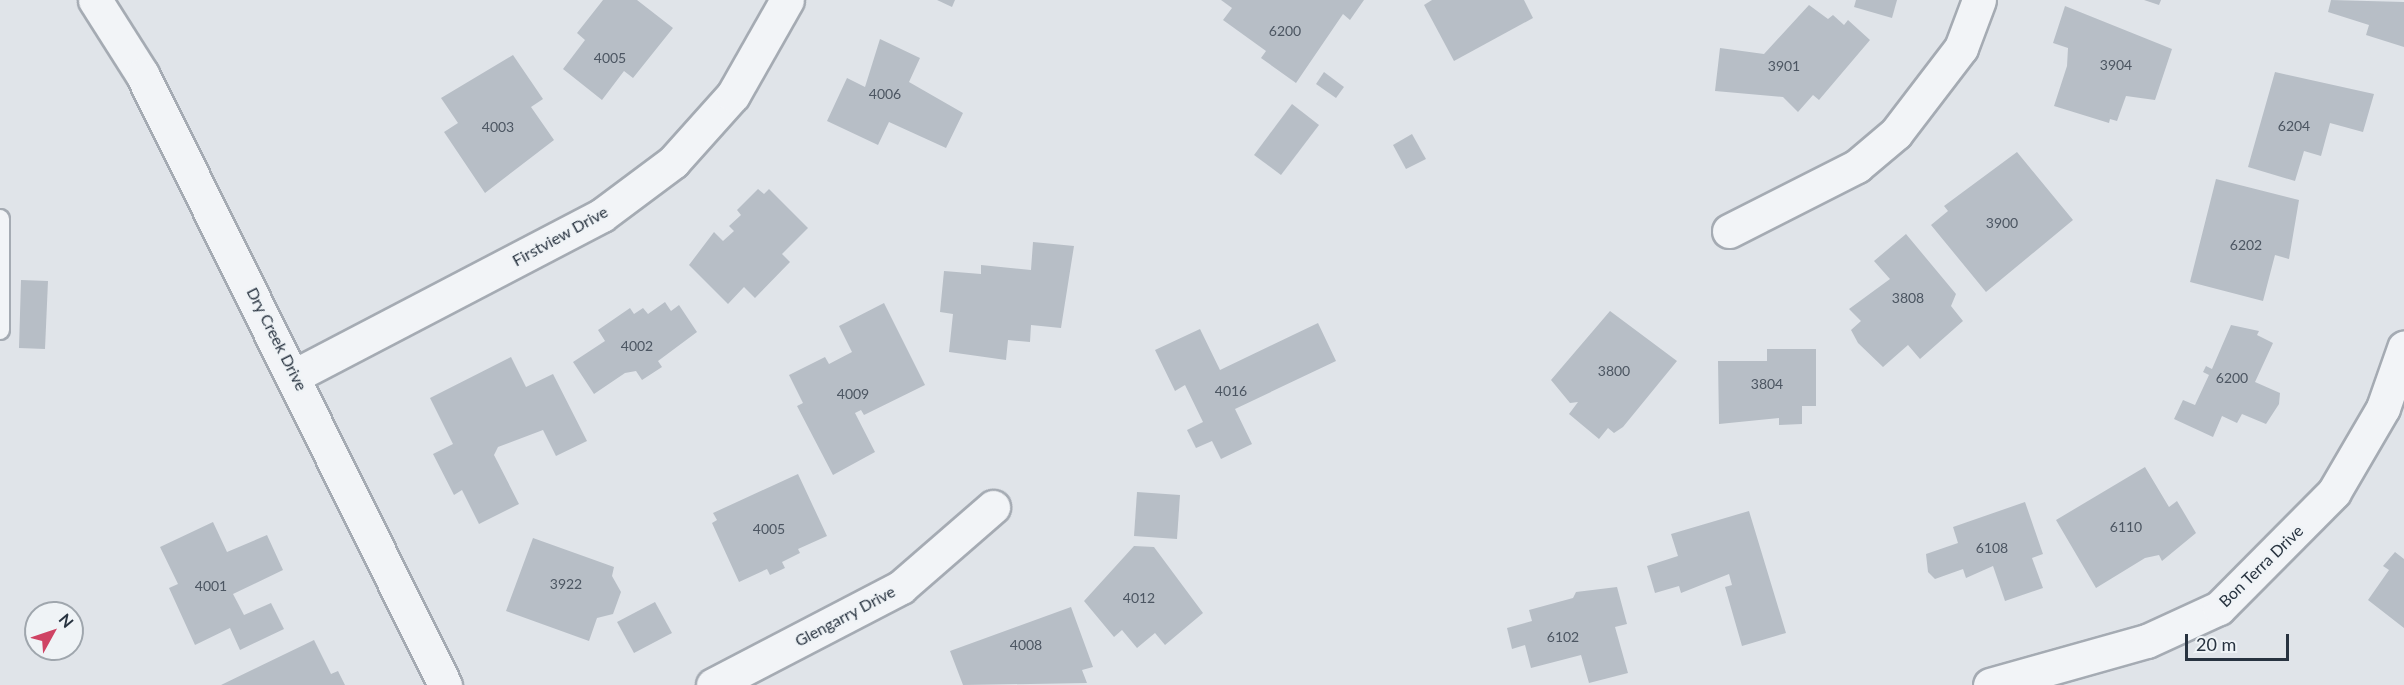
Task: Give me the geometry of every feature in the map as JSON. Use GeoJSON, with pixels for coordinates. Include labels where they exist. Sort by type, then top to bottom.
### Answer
{"type":"FeatureCollection","features":[{"type":"Feature","properties":{"kind":"street","name":"Dry Creek Drive"},"geometry":{"type":"LineString","coordinates":[[95,0],[142,74],[296,375],[445,685]]}},
{"type":"Feature","properties":{"kind":"street","name":"Firstview Drive"},"geometry":{"type":"LineString","coordinates":[[296,375],[602,215],[673,162],[733,95],[787,0]]}},
{"type":"Feature","properties":{"kind":"street"},"geometry":{"type":"LineString","coordinates":[[1729,231],[1857,166],[1896,133],[1961,48],[1979,0]]}},
{"type":"Feature","properties":{"kind":"street","name":"Bon Terra Drive"},"geometry":{"type":"LineString","coordinates":[[1990,685],[2147,641],[2219,608],[2334,492],[2383,408],[2404,348]]}},
{"type":"Feature","properties":{"kind":"street","name":"Glengarry Drive"},"geometry":{"type":"LineString","coordinates":[[713,685],[900,587],[993,507]]}},
{"type":"Feature","properties":{"kind":"lane"},"geometry":{"type":"LineString","coordinates":[[0,219],[0,330]]}},
{"type":"Feature","properties":{"kind":"building"},"geometry":{"type":"Polygon","coordinates":[[[603,0],[637,0],[673,28],[633,78],[624,71],[602,100],[563,69],[585,40],[577,33],[603,0]]]}},
{"type":"Feature","properties":{"kind":"building"},"geometry":{"type":"Polygon","coordinates":[[[937,0],[955,0],[952,7],[937,0]]]}},
{"type":"Feature","properties":{"kind":"building"},"geometry":{"type":"Polygon","coordinates":[[[1221,0],[1364,0],[1350,20],[1343,14],[1296,83],[1261,58],[1266,51],[1223,20],[1232,8],[1221,0]]]}},
{"type":"Feature","properties":{"kind":"building"},"geometry":{"type":"Polygon","coordinates":[[[1432,0],[1524,0],[1533,18],[1454,61],[1424,5],[1432,0]]]}},
{"type":"Feature","properties":{"kind":"building"},"geometry":{"type":"Polygon","coordinates":[[[1856,0],[1897,0],[1892,18],[1854,7],[1856,0]]]}},
{"type":"Feature","properties":{"kind":"building"},"geometry":{"type":"Polygon","coordinates":[[[2144,0],[2161,0],[2159,5],[2144,0]]]}},
{"type":"Feature","properties":{"kind":"building"},"geometry":{"type":"Polygon","coordinates":[[[2331,0],[2404,2],[2404,47],[2366,35],[2369,25],[2328,12],[2331,0]]]}},
{"type":"Feature","properties":{"kind":"building"},"geometry":{"type":"Polygon","coordinates":[[[1809,5],[1828,19],[1833,15],[1844,25],[1848,20],[1870,40],[1819,100],[1813,95],[1798,112],[1783,97],[1715,91],[1720,48],[1764,54],[1809,5]]]}},
{"type":"Feature","properties":{"kind":"building"},"geometry":{"type":"Polygon","coordinates":[[[2065,6],[2172,49],[2155,100],[2126,96],[2117,121],[2110,119],[2109,123],[2054,106],[2067,66],[2068,48],[2053,43],[2065,6]]]}},
{"type":"Feature","properties":{"kind":"building"},"geometry":{"type":"Polygon","coordinates":[[[880,39],[920,58],[909,82],[963,113],[946,148],[889,122],[878,145],[827,121],[847,78],[865,87],[880,39]]]}},
{"type":"Feature","properties":{"kind":"building"},"geometry":{"type":"Polygon","coordinates":[[[513,55],[543,99],[531,107],[554,140],[485,193],[444,132],[458,123],[441,98],[513,55]]]}},
{"type":"Feature","properties":{"kind":"building"},"geometry":{"type":"Polygon","coordinates":[[[1324,72],[1344,87],[1336,98],[1316,84],[1324,72]]]}},
{"type":"Feature","properties":{"kind":"building"},"geometry":{"type":"Polygon","coordinates":[[[2275,72],[2374,94],[2363,132],[2330,123],[2321,156],[2304,151],[2295,181],[2248,167],[2275,72]]]}},
{"type":"Feature","properties":{"kind":"building"},"geometry":{"type":"Polygon","coordinates":[[[1292,104],[1319,125],[1281,175],[1254,155],[1292,104]]]}},
{"type":"Feature","properties":{"kind":"building"},"geometry":{"type":"Polygon","coordinates":[[[1412,134],[1426,159],[1406,169],[1393,145],[1412,134]]]}},
{"type":"Feature","properties":{"kind":"building"},"geometry":{"type":"Polygon","coordinates":[[[2017,152],[2073,220],[1986,292],[1931,225],[1948,211],[1944,206],[2017,152]]]}},
{"type":"Feature","properties":{"kind":"building"},"geometry":{"type":"Polygon","coordinates":[[[2216,179],[2299,200],[2289,259],[2275,255],[2263,301],[2190,282],[2216,179]]]}},
{"type":"Feature","properties":{"kind":"building"},"geometry":{"type":"Polygon","coordinates":[[[758,189],[764,194],[769,189],[808,228],[782,254],[790,262],[755,298],[744,287],[728,304],[689,265],[714,232],[723,241],[734,231],[729,226],[741,215],[737,210],[758,189]]]}},
{"type":"Feature","properties":{"kind":"building"},"geometry":{"type":"Polygon","coordinates":[[[1906,234],[1956,294],[1951,306],[1963,321],[1920,359],[1908,345],[1883,367],[1858,343],[1851,330],[1861,321],[1849,309],[1890,279],[1874,261],[1906,234]]]}},
{"type":"Feature","properties":{"kind":"building"},"geometry":{"type":"Polygon","coordinates":[[[1033,242],[1074,246],[1061,328],[1031,325],[1030,342],[1008,340],[1006,360],[949,352],[953,314],[940,312],[944,271],[981,274],[981,265],[1031,270],[1033,242]]]}},
{"type":"Feature","properties":{"kind":"building"},"geometry":{"type":"Polygon","coordinates":[[[21,280],[48,281],[45,349],[19,348],[21,280]]]}},
{"type":"Feature","properties":{"kind":"building"},"geometry":{"type":"Polygon","coordinates":[[[665,302],[671,311],[679,305],[697,332],[658,361],[662,367],[642,380],[636,371],[625,373],[594,394],[573,362],[605,341],[598,330],[630,308],[634,314],[643,308],[648,314],[665,302]]]}},
{"type":"Feature","properties":{"kind":"building"},"geometry":{"type":"Polygon","coordinates":[[[884,303],[925,385],[864,415],[861,410],[855,413],[875,452],[833,475],[797,406],[803,403],[789,375],[825,357],[829,364],[852,352],[839,326],[884,303]]]}},
{"type":"Feature","properties":{"kind":"building"},"geometry":{"type":"Polygon","coordinates":[[[1610,311],[1677,361],[1623,427],[1614,433],[1608,428],[1599,439],[1569,414],[1578,402],[1570,403],[1551,380],[1610,311]]]}},
{"type":"Feature","properties":{"kind":"building"},"geometry":{"type":"Polygon","coordinates":[[[1318,323],[1336,361],[1235,409],[1252,444],[1221,459],[1212,441],[1196,448],[1187,430],[1203,422],[1185,385],[1175,391],[1155,350],[1200,329],[1220,370],[1318,323]]]}},
{"type":"Feature","properties":{"kind":"building"},"geometry":{"type":"Polygon","coordinates":[[[2231,325],[2259,331],[2257,335],[2273,343],[2255,382],[2280,393],[2279,404],[2266,424],[2242,414],[2237,423],[2222,416],[2213,437],[2174,419],[2183,400],[2195,405],[2209,375],[2203,372],[2206,366],[2212,369],[2231,325]]]}},
{"type":"Feature","properties":{"kind":"building"},"geometry":{"type":"Polygon","coordinates":[[[1767,349],[1816,349],[1816,406],[1802,406],[1802,424],[1779,425],[1779,418],[1719,424],[1718,361],[1767,361],[1767,349]]]}},
{"type":"Feature","properties":{"kind":"building"},"geometry":{"type":"Polygon","coordinates":[[[511,357],[526,387],[553,374],[587,441],[556,456],[543,430],[498,447],[494,455],[519,504],[479,524],[462,490],[454,495],[433,454],[453,444],[430,398],[511,357]]]}},
{"type":"Feature","properties":{"kind":"building"},"geometry":{"type":"Polygon","coordinates":[[[2145,467],[2169,507],[2177,501],[2196,533],[2162,561],[2159,555],[2145,558],[2096,588],[2056,520],[2145,467]]]}},
{"type":"Feature","properties":{"kind":"building"},"geometry":{"type":"Polygon","coordinates":[[[798,474],[827,536],[798,549],[800,553],[782,562],[785,568],[770,575],[767,569],[739,582],[712,523],[717,520],[713,513],[798,474]]]}},
{"type":"Feature","properties":{"kind":"building"},"geometry":{"type":"Polygon","coordinates":[[[1137,492],[1180,495],[1177,539],[1134,536],[1137,492]]]}},
{"type":"Feature","properties":{"kind":"building"},"geometry":{"type":"Polygon","coordinates":[[[2025,502],[2043,554],[2032,558],[2043,588],[2005,601],[1993,566],[1966,578],[1963,569],[1935,579],[1928,572],[1926,554],[1958,543],[1953,527],[2025,502]]]}},
{"type":"Feature","properties":{"kind":"building"},"geometry":{"type":"Polygon","coordinates":[[[1749,511],[1786,633],[1742,646],[1725,587],[1732,585],[1729,574],[1681,593],[1679,586],[1655,593],[1647,566],[1678,556],[1671,534],[1749,511]]]}},
{"type":"Feature","properties":{"kind":"building"},"geometry":{"type":"Polygon","coordinates":[[[213,522],[227,552],[267,535],[283,570],[233,594],[244,615],[271,603],[284,629],[240,650],[230,628],[195,645],[169,588],[178,584],[160,547],[213,522]]]}},
{"type":"Feature","properties":{"kind":"building"},"geometry":{"type":"Polygon","coordinates":[[[533,538],[614,567],[612,576],[621,592],[613,614],[597,618],[589,641],[506,611],[533,538]]]}},
{"type":"Feature","properties":{"kind":"building"},"geometry":{"type":"Polygon","coordinates":[[[1134,546],[1154,547],[1203,613],[1165,645],[1155,633],[1137,648],[1122,630],[1114,637],[1084,601],[1134,546]]]}},
{"type":"Feature","properties":{"kind":"building"},"geometry":{"type":"Polygon","coordinates":[[[2395,552],[2404,559],[2404,628],[2368,600],[2389,570],[2383,566],[2395,552]]]}},
{"type":"Feature","properties":{"kind":"building"},"geometry":{"type":"Polygon","coordinates":[[[1617,587],[1627,624],[1615,627],[1628,673],[1589,683],[1581,655],[1531,668],[1525,645],[1512,649],[1507,628],[1532,621],[1529,610],[1573,598],[1576,592],[1617,587]]]}},
{"type":"Feature","properties":{"kind":"building"},"geometry":{"type":"Polygon","coordinates":[[[655,602],[672,633],[634,653],[617,622],[655,602]]]}},
{"type":"Feature","properties":{"kind":"building"},"geometry":{"type":"Polygon","coordinates":[[[1071,607],[1093,667],[1082,670],[1087,683],[963,685],[950,651],[1071,607]]]}},
{"type":"Feature","properties":{"kind":"building"},"geometry":{"type":"Polygon","coordinates":[[[314,640],[331,674],[338,671],[345,685],[221,685],[314,640]]]}}]}
